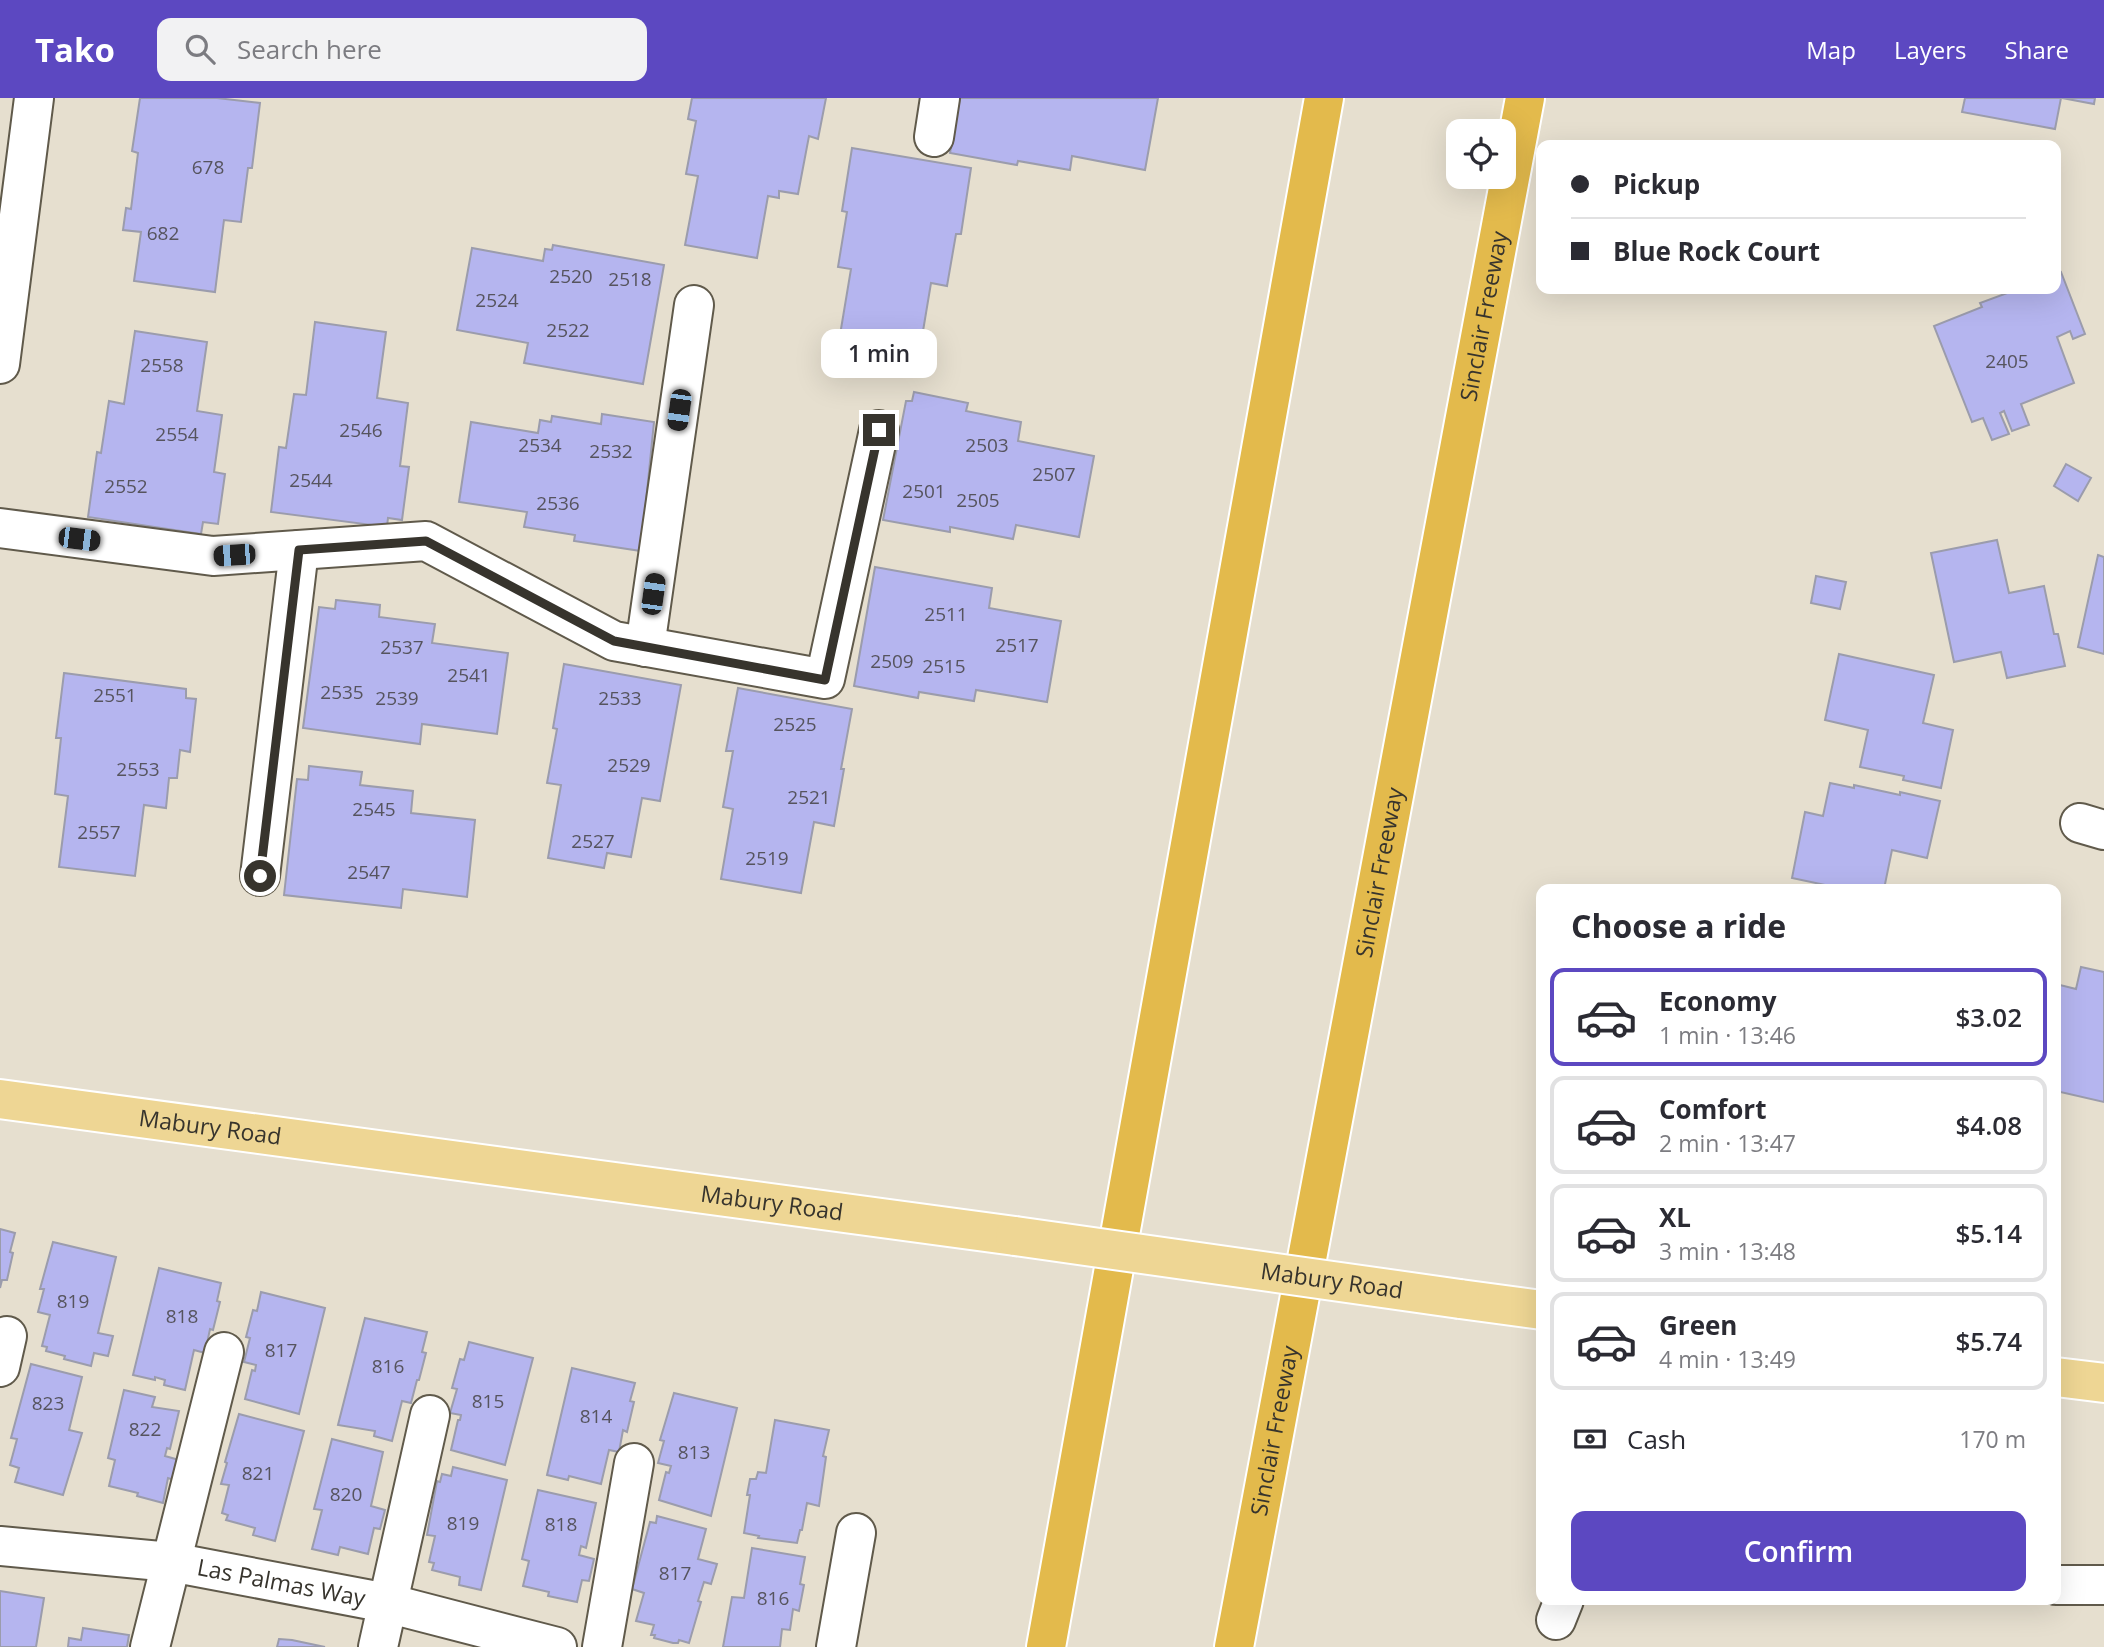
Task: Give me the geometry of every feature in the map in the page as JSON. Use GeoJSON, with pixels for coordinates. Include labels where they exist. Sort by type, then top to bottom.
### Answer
{"type":"FeatureCollection","features":[{"type":"Feature","properties":{"kind":"highway"},"geometry":{"type":"LineString","coordinates":[[1046,1647],[1324,98]]}},
{"type":"Feature","properties":{"kind":"highway","name":"Sinclair Freeway"},"geometry":{"type":"LineString","coordinates":[[1234,1647],[1524,98]]}},
{"type":"Feature","properties":{"kind":"main road","name":"Mabury Road"},"geometry":{"type":"LineString","coordinates":[[0,1099],[1536,1309]]}},
{"type":"Feature","properties":{"kind":"main road"},"geometry":{"type":"LineString","coordinates":[[2061,1378],[2104,1383]]}},
{"type":"Feature","properties":{"kind":"street"},"geometry":{"type":"LineString","coordinates":[[0,364],[34,98]]}},
{"type":"Feature","properties":{"kind":"street"},"geometry":{"type":"LineString","coordinates":[[934,137],[940,98]]}},
{"type":"Feature","properties":{"kind":"street"},"geometry":{"type":"LineString","coordinates":[[645,647],[694,305]]}},
{"type":"Feature","properties":{"kind":"street"},"geometry":{"type":"LineString","coordinates":[[0,528],[213,556],[426,541],[614,641],[825,680],[879,430]]}},
{"type":"Feature","properties":{"kind":"street"},"geometry":{"type":"LineString","coordinates":[[260,876],[299,550]]}},
{"type":"Feature","properties":{"kind":"street"},"geometry":{"type":"LineString","coordinates":[[150,1647],[224,1352]]}},
{"type":"Feature","properties":{"kind":"street"},"geometry":{"type":"LineString","coordinates":[[378,1647],[430,1415]]}},
{"type":"Feature","properties":{"kind":"street"},"geometry":{"type":"LineString","coordinates":[[602,1647],[634,1463]]}},
{"type":"Feature","properties":{"kind":"street"},"geometry":{"type":"LineString","coordinates":[[836,1647],[856,1533]]}},
{"type":"Feature","properties":{"kind":"street","name":"Las Palmas Way"},"geometry":{"type":"LineString","coordinates":[[0,1546],[172,1562],[387,1603],[557,1647]]}},
{"type":"Feature","properties":{"kind":"street"},"geometry":{"type":"LineString","coordinates":[[2061,1585],[2104,1585]]}},
{"type":"Feature","properties":{"kind":"building"},"geometry":{"type":"Polygon","coordinates":[[[140,98],[217,98],[260,103],[252,168],[248,168],[241,222],[224,220],[215,292],[134,281],[141,232],[123,230],[126,208],[131,209],[138,153],[132,151],[140,98]]]}},
{"type":"Feature","properties":{"kind":"building"},"geometry":{"type":"Polygon","coordinates":[[[692,98],[826,98],[818,139],[809,136],[798,194],[779,191],[779,198],[768,196],[757,258],[685,245],[698,176],[686,174],[696,121],[688,119],[692,98]]]}},
{"type":"Feature","properties":{"kind":"building"},"geometry":{"type":"Polygon","coordinates":[[[960,98],[1158,98],[1145,170],[1072,156],[1070,170],[1018,161],[1017,165],[950,153],[960,98]]]}},
{"type":"Feature","properties":{"kind":"building"},"geometry":{"type":"Polygon","coordinates":[[[1965,98],[2061,98],[2055,129],[1962,112],[1965,98]]]}},
{"type":"Feature","properties":{"kind":"building"},"geometry":{"type":"Polygon","coordinates":[[[2062,98],[2095,98],[2094,104],[2062,98]]]}},
{"type":"Feature","properties":{"kind":"building"},"geometry":{"type":"Polygon","coordinates":[[[852,148],[971,168],[961,234],[956,234],[947,286],[931,283],[919,355],[839,341],[851,269],[838,267],[847,212],[842,211],[852,148]]]}},
{"type":"Feature","properties":{"kind":"building"},"geometry":{"type":"Polygon","coordinates":[[[553,245],[664,265],[643,384],[524,363],[528,343],[457,330],[472,248],[543,261],[545,249],[552,250],[553,245]]]}},
{"type":"Feature","properties":{"kind":"building"},"geometry":{"type":"Polygon","coordinates":[[[2061,272],[2085,334],[2073,339],[2070,331],[2057,337],[2074,383],[2021,404],[2029,425],[2012,431],[2004,411],[2000,413],[2009,434],[1992,440],[1983,418],[1972,422],[1934,326],[1982,307],[1980,303],[2004,294],[2061,294],[2061,272]]]}},
{"type":"Feature","properties":{"kind":"building"},"geometry":{"type":"Polygon","coordinates":[[[315,322],[386,332],[377,398],[408,403],[400,466],[409,467],[402,520],[388,518],[387,527],[271,512],[279,447],[286,448],[294,394],[306,395],[315,322]]]}},
{"type":"Feature","properties":{"kind":"building"},"geometry":{"type":"Polygon","coordinates":[[[135,331],[207,342],[197,411],[222,415],[214,472],[225,474],[218,524],[203,522],[201,534],[88,517],[97,452],[101,453],[109,401],[124,404],[135,331]]]}},
{"type":"Feature","properties":{"kind":"building"},"geometry":{"type":"Polygon","coordinates":[[[914,392],[968,403],[966,411],[1021,422],[1018,441],[1094,456],[1079,537],[1016,525],[1013,539],[950,527],[950,532],[883,520],[906,401],[912,401],[914,392]]]}},
{"type":"Feature","properties":{"kind":"building"},"geometry":{"type":"Polygon","coordinates":[[[602,414],[654,422],[641,551],[574,541],[575,535],[524,527],[527,512],[459,502],[471,422],[538,433],[540,420],[551,422],[552,416],[601,424],[602,414]]]}},
{"type":"Feature","properties":{"kind":"building"},"geometry":{"type":"Polygon","coordinates":[[[2066,464],[2091,478],[2078,501],[2054,486],[2066,464]]]}},
{"type":"Feature","properties":{"kind":"building"},"geometry":{"type":"Polygon","coordinates":[[[1997,540],[2009,593],[2044,586],[2054,634],[2058,634],[2065,666],[2007,678],[2001,652],[1954,662],[1931,553],[1997,540]]]}},
{"type":"Feature","properties":{"kind":"building"},"geometry":{"type":"Polygon","coordinates":[[[2098,555],[2104,557],[2104,654],[2078,647],[2098,555]]]}},
{"type":"Feature","properties":{"kind":"building"},"geometry":{"type":"Polygon","coordinates":[[[875,567],[992,588],[989,608],[1061,621],[1047,702],[976,690],[974,701],[919,692],[918,698],[854,686],[875,567]]]}},
{"type":"Feature","properties":{"kind":"building"},"geometry":{"type":"Polygon","coordinates":[[[1816,576],[1846,582],[1840,609],[1811,603],[1816,576]]]}},
{"type":"Feature","properties":{"kind":"building"},"geometry":{"type":"Polygon","coordinates":[[[336,600],[380,605],[379,617],[435,624],[432,643],[508,653],[497,734],[422,724],[420,744],[303,728],[319,607],[335,609],[336,600]]]}},
{"type":"Feature","properties":{"kind":"building"},"geometry":{"type":"Polygon","coordinates":[[[1839,654],[1934,675],[1923,723],[1953,730],[1941,788],[1903,780],[1904,776],[1860,767],[1868,730],[1825,720],[1839,654]]]}},
{"type":"Feature","properties":{"kind":"building"},"geometry":{"type":"Polygon","coordinates":[[[564,664],[681,685],[660,801],[642,798],[631,857],[607,853],[604,868],[548,858],[561,785],[547,783],[557,729],[553,728],[564,664]]]}},
{"type":"Feature","properties":{"kind":"building"},"geometry":{"type":"Polygon","coordinates":[[[64,673],[186,689],[186,698],[196,699],[190,752],[180,750],[177,778],[169,778],[166,808],[144,805],[135,876],[59,867],[68,796],[55,794],[61,738],[56,738],[64,673]]]}},
{"type":"Feature","properties":{"kind":"building"},"geometry":{"type":"Polygon","coordinates":[[[738,688],[852,709],[834,826],[814,822],[801,893],[721,879],[733,809],[723,807],[733,751],[726,751],[738,688]]]}},
{"type":"Feature","properties":{"kind":"building"},"geometry":{"type":"Polygon","coordinates":[[[309,766],[362,772],[360,785],[413,791],[411,813],[475,820],[467,897],[403,889],[401,908],[284,895],[297,779],[308,780],[309,766]]]}},
{"type":"Feature","properties":{"kind":"building"},"geometry":{"type":"Polygon","coordinates":[[[1830,783],[1900,795],[1900,792],[1940,801],[1927,858],[1892,850],[1885,884],[1820,884],[1792,878],[1805,812],[1823,816],[1830,783]]]}},
{"type":"Feature","properties":{"kind":"building"},"geometry":{"type":"Polygon","coordinates":[[[2081,967],[2104,972],[2104,1102],[2061,1092],[2061,985],[2076,989],[2081,967]]]}},
{"type":"Feature","properties":{"kind":"building"},"geometry":{"type":"Polygon","coordinates":[[[0,1229],[15,1233],[7,1280],[2,1280],[0,1288],[0,1229]]]}},
{"type":"Feature","properties":{"kind":"building"},"geometry":{"type":"Polygon","coordinates":[[[53,1242],[116,1257],[98,1333],[113,1336],[108,1356],[94,1353],[91,1366],[64,1359],[65,1356],[46,1351],[47,1347],[42,1346],[50,1315],[38,1312],[44,1289],[40,1289],[53,1242]]]}},
{"type":"Feature","properties":{"kind":"building"},"geometry":{"type":"Polygon","coordinates":[[[159,1268],[221,1283],[217,1301],[220,1302],[213,1330],[210,1329],[205,1353],[194,1350],[185,1390],[164,1385],[165,1380],[155,1377],[155,1380],[133,1375],[159,1268]]]}},
{"type":"Feature","properties":{"kind":"building"},"geometry":{"type":"Polygon","coordinates":[[[261,1292],[325,1308],[299,1414],[245,1399],[252,1370],[255,1371],[256,1365],[244,1362],[250,1338],[246,1337],[253,1310],[257,1311],[261,1292]]]}},
{"type":"Feature","properties":{"kind":"building"},"geometry":{"type":"Polygon","coordinates":[[[365,1318],[427,1332],[422,1352],[426,1353],[419,1380],[411,1403],[402,1401],[392,1441],[374,1436],[375,1431],[338,1425],[365,1318]]]}},
{"type":"Feature","properties":{"kind":"building"},"geometry":{"type":"Polygon","coordinates":[[[469,1342],[533,1358],[505,1465],[451,1450],[461,1415],[450,1413],[457,1389],[452,1388],[460,1359],[464,1360],[469,1342]]]}},
{"type":"Feature","properties":{"kind":"building"},"geometry":{"type":"Polygon","coordinates":[[[31,1364],[82,1377],[69,1430],[82,1433],[63,1495],[15,1482],[19,1468],[10,1465],[17,1439],[11,1438],[31,1364]]]}},
{"type":"Feature","properties":{"kind":"building"},"geometry":{"type":"Polygon","coordinates":[[[572,1368],[635,1383],[627,1432],[623,1430],[619,1452],[609,1450],[601,1484],[569,1476],[568,1480],[547,1475],[572,1368]]]}},
{"type":"Feature","properties":{"kind":"building"},"geometry":{"type":"Polygon","coordinates":[[[124,1390],[155,1397],[152,1407],[179,1411],[170,1449],[167,1448],[165,1456],[179,1460],[174,1480],[168,1478],[163,1503],[109,1486],[115,1460],[108,1458],[124,1390]]]}},
{"type":"Feature","properties":{"kind":"building"},"geometry":{"type":"Polygon","coordinates":[[[674,1393],[737,1408],[711,1516],[659,1500],[666,1472],[669,1473],[671,1466],[658,1463],[664,1441],[660,1440],[674,1393]]]}},
{"type":"Feature","properties":{"kind":"building"},"geometry":{"type":"Polygon","coordinates":[[[239,1414],[304,1431],[275,1541],[253,1535],[255,1528],[226,1520],[228,1515],[222,1513],[229,1485],[221,1484],[239,1414]]]}},
{"type":"Feature","properties":{"kind":"building"},"geometry":{"type":"Polygon","coordinates":[[[775,1420],[829,1430],[823,1456],[826,1457],[819,1506],[807,1503],[797,1543],[758,1538],[759,1536],[744,1533],[750,1479],[756,1479],[758,1472],[766,1473],[775,1420]]]}},
{"type":"Feature","properties":{"kind":"building"},"geometry":{"type":"Polygon","coordinates":[[[332,1439],[383,1452],[371,1506],[385,1510],[380,1529],[374,1528],[368,1554],[340,1547],[338,1555],[312,1549],[322,1510],[314,1509],[332,1439]]]}},
{"type":"Feature","properties":{"kind":"building"},"geometry":{"type":"Polygon","coordinates":[[[453,1467],[507,1480],[481,1590],[459,1585],[460,1577],[432,1570],[434,1563],[429,1562],[435,1536],[427,1535],[437,1481],[440,1482],[442,1474],[451,1476],[453,1467]]]}},
{"type":"Feature","properties":{"kind":"building"},"geometry":{"type":"Polygon","coordinates":[[[538,1490],[596,1503],[586,1548],[581,1546],[579,1555],[594,1559],[589,1581],[582,1580],[577,1602],[548,1596],[549,1592],[523,1586],[529,1561],[522,1559],[538,1490]]]}},
{"type":"Feature","properties":{"kind":"building"},"geometry":{"type":"Polygon","coordinates":[[[657,1516],[706,1529],[698,1559],[717,1564],[711,1584],[704,1582],[689,1643],[679,1640],[678,1643],[673,1643],[654,1638],[655,1635],[651,1635],[654,1625],[636,1621],[644,1593],[632,1589],[650,1522],[656,1523],[657,1516]]]}},
{"type":"Feature","properties":{"kind":"building"},"geometry":{"type":"Polygon","coordinates":[[[752,1548],[805,1557],[799,1611],[793,1609],[790,1630],[782,1629],[780,1647],[723,1647],[732,1597],[744,1598],[752,1548]]]}},
{"type":"Feature","properties":{"kind":"building"},"geometry":{"type":"Polygon","coordinates":[[[0,1591],[44,1598],[36,1647],[0,1647],[0,1591]]]}},
{"type":"Feature","properties":{"kind":"building"},"geometry":{"type":"Polygon","coordinates":[[[83,1628],[129,1635],[127,1647],[68,1647],[69,1638],[81,1640],[83,1628]]]}},
{"type":"Feature","properties":{"kind":"building"},"geometry":{"type":"Polygon","coordinates":[[[279,1639],[292,1640],[325,1647],[277,1647],[279,1639]]]}},
{"type":"Feature","properties":{"kind":"route"},"geometry":{"type":"LineString","coordinates":[[260,876],[299,550],[426,541],[614,641],[825,680],[879,430]]}}]}
